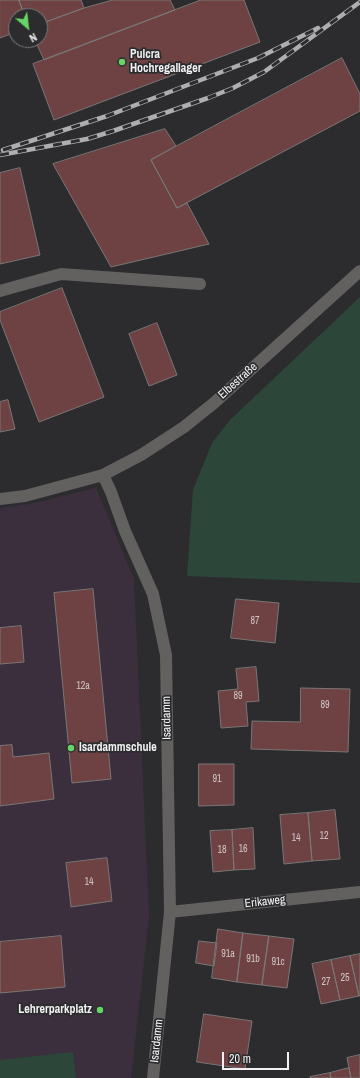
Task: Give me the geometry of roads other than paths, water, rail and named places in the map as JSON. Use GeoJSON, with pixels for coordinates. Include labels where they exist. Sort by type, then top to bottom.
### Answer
{"type":"FeatureCollection","features":[{"type":"Feature","properties":{"kind":"street","name":"Elbestraße"},"geometry":{"type":"LineString","coordinates":[[103,475],[141,455],[184,427],[214,403],[360,271]]}},
{"type":"Feature","properties":{"kind":"street"},"geometry":{"type":"LineString","coordinates":[[0,291],[61,274],[200,284]]}},
{"type":"Feature","properties":{"kind":"street"},"geometry":{"type":"LineString","coordinates":[[0,499],[25,496],[103,475]]}},
{"type":"Feature","properties":{"kind":"street","name":"Isardamm"},"geometry":{"type":"LineString","coordinates":[[103,475],[111,492],[125,531],[153,594],[166,655],[170,912],[153,1078]]}},
{"type":"Feature","properties":{"kind":"street","name":"Erikaweg"},"geometry":{"type":"LineString","coordinates":[[170,912],[360,892]]}},
{"type":"Feature","properties":{"kind":"railway"},"geometry":{"type":"LineString","coordinates":[[0,155],[87,139],[233,88],[264,72],[360,2]]}},
{"type":"Feature","properties":{"kind":"railway"},"geometry":{"type":"LineString","coordinates":[[3,150],[107,116],[258,58],[318,28]]}},
{"type":"Feature","properties":{"kind":"place","name":"Pulcra Hochregallager"},"geometry":{"type":"Point","coordinates":[122,62]}},
{"type":"Feature","properties":{"kind":"place","name":"Isardammschule"},"geometry":{"type":"Point","coordinates":[71,748]}},
{"type":"Feature","properties":{"kind":"place","name":"Lehrerparkplatz"},"geometry":{"type":"Point","coordinates":[100,1010]}}]}
